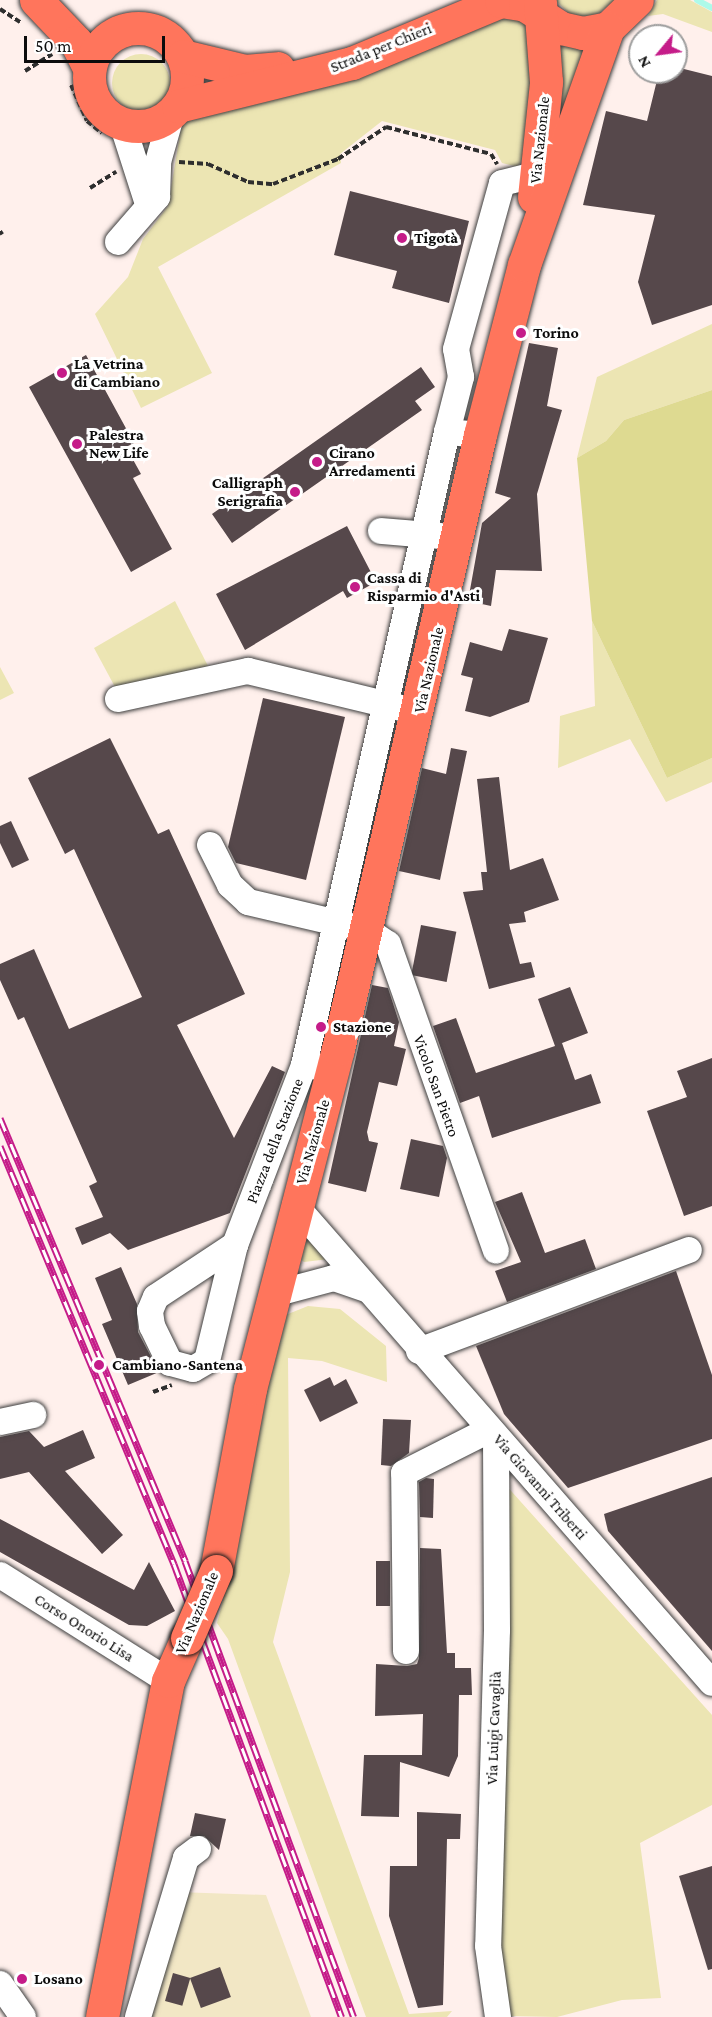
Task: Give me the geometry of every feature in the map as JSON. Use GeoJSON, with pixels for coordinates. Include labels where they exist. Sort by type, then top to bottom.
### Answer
{"type":"FeatureCollection","features":[{"type":"Feature","properties":{"kind":"main road"},"geometry":{"type":"LineString","coordinates":[[36,0],[76,42],[90,69],[93,96],[122,123],[148,125],[175,110],[187,82],[183,56],[162,34],[140,28],[117,32],[99,47],[90,69]]}},
{"type":"Feature","properties":{"kind":"main road"},"geometry":{"type":"LineString","coordinates":[[52,0],[117,32]]}},
{"type":"Feature","properties":{"kind":"main road","name":"Strada per Chieri"},"geometry":{"type":"LineString","coordinates":[[183,56],[245,70],[278,68],[348,44],[436,0]]}},
{"type":"Feature","properties":{"kind":"main road","name":"Strada per Chieri"},"geometry":{"type":"LineString","coordinates":[[175,110],[352,63],[478,6],[501,1],[542,7]]}},
{"type":"Feature","properties":{"kind":"main road","name":"Via Nazionale"},"geometry":{"type":"LineString","coordinates":[[102,2017],[168,1681],[216,1571],[274,1294],[296,1205],[319,1067],[352,927],[418,712],[459,540],[480,435],[524,265],[608,28],[637,1]]}},
{"type":"Feature","properties":{"kind":"main road"},"geometry":{"type":"LineString","coordinates":[[542,7],[561,28],[583,33],[608,28]]}},
{"type":"Feature","properties":{"kind":"main road","name":"Via Nazionale"},"geometry":{"type":"LineString","coordinates":[[524,265],[537,174],[542,7]]}},
{"type":"Feature","properties":{"kind":"street"},"geometry":{"type":"LineString","coordinates":[[118,242],[148,211],[157,197],[158,162],[175,110]]}},
{"type":"Feature","properties":{"kind":"street"},"geometry":{"type":"LineString","coordinates":[[122,123],[141,169],[148,211]]}},
{"type":"Feature","properties":{"kind":"street"},"geometry":{"type":"LineString","coordinates":[[210,845],[230,885],[248,902],[352,927],[387,704],[460,377],[456,350],[502,183],[537,174]]}},
{"type":"Feature","properties":{"kind":"street"},"geometry":{"type":"LineString","coordinates":[[447,432],[480,435]]}},
{"type":"Feature","properties":{"kind":"street"},"geometry":{"type":"LineString","coordinates":[[381,531],[425,533],[459,540]]}},
{"type":"Feature","properties":{"kind":"street"},"geometry":{"type":"LineString","coordinates":[[118,699],[248,671],[418,712]]}},
{"type":"Feature","properties":{"kind":"street"},"geometry":{"type":"LineString","coordinates":[[262,689],[351,711],[387,704]]}},
{"type":"Feature","properties":{"kind":"street","name":"Vicolo San Pietro"},"geometry":{"type":"LineString","coordinates":[[352,927],[388,944],[496,1251]]}},
{"type":"Feature","properties":{"kind":"street","name":"Piazza della Stazione"},"geometry":{"type":"LineString","coordinates":[[236,1245],[156,1297],[150,1311],[152,1326],[170,1362],[193,1369],[207,1361],[236,1245],[319,1067]]}},
{"type":"Feature","properties":{"kind":"street","name":"Via Giovanni Triberti"},"geometry":{"type":"LineString","coordinates":[[296,1205],[307,1212],[419,1351],[712,1683]]}},
{"type":"Feature","properties":{"kind":"street"},"geometry":{"type":"LineString","coordinates":[[419,1351],[688,1250]]}},
{"type":"Feature","properties":{"kind":"street","name":"Via Giovanni Triberti"},"geometry":{"type":"LineString","coordinates":[[274,1294],[334,1278],[369,1291]]}},
{"type":"Feature","properties":{"kind":"street"},"geometry":{"type":"LineString","coordinates":[[0,1422],[33,1414]]}},
{"type":"Feature","properties":{"kind":"street"},"geometry":{"type":"LineString","coordinates":[[406,1651],[404,1473],[493,1434]]}},
{"type":"Feature","properties":{"kind":"street","name":"Via Luigi Cavaglià"},"geometry":{"type":"LineString","coordinates":[[493,1434],[497,1630],[488,1946],[498,2017]]}},
{"type":"Feature","properties":{"kind":"street","name":"Corso Onorio Lisa"},"geometry":{"type":"LineString","coordinates":[[0,1575],[168,1681]]}},
{"type":"Feature","properties":{"kind":"street"},"geometry":{"type":"LineString","coordinates":[[138,2017],[186,1858],[198,1849]]}},
{"type":"Feature","properties":{"kind":"street"},"geometry":{"type":"LineString","coordinates":[[0,1984],[23,2017]]}},
{"type":"Feature","properties":{"kind":"path"},"geometry":{"type":"LineString","coordinates":[[25,71],[57,51]]}},
{"type":"Feature","properties":{"kind":"path"},"geometry":{"type":"LineString","coordinates":[[158,162],[208,164],[248,182],[273,184],[338,159],[386,127],[491,154],[502,183]]}},
{"type":"Feature","properties":{"kind":"path"},"geometry":{"type":"LineString","coordinates":[[90,188],[124,167]]}},
{"type":"Feature","properties":{"kind":"path"},"geometry":{"type":"LineString","coordinates":[[153,1392],[174,1384]]}},
{"type":"Feature","properties":{"kind":"shaded area"},"geometry":{"type":"Polygon","coordinates":[[[555,0],[615,0],[594,17],[572,16],[555,0]]]}},
{"type":"Feature","properties":{"kind":"shaded area"},"geometry":{"type":"Polygon","coordinates":[[[657,0],[690,0],[712,12],[712,32],[663,14],[648,16],[657,0]]]}},
{"type":"Feature","properties":{"kind":"shaded area"},"geometry":{"type":"Polygon","coordinates":[[[506,10],[525,19],[534,34],[529,145],[518,167],[502,163],[495,150],[382,121],[340,154],[341,163],[158,267],[212,373],[141,408],[95,314],[128,277],[143,239],[168,206],[182,122],[506,10]]]}},
{"type":"Feature","properties":{"kind":"shaded area"},"geometry":{"type":"Polygon","coordinates":[[[557,41],[585,47],[559,137],[557,41]]]}},
{"type":"Feature","properties":{"kind":"shaded area"},"geometry":{"type":"Polygon","coordinates":[[[141,54],[157,59],[165,67],[170,83],[165,99],[157,107],[141,112],[125,107],[117,99],[112,83],[117,67],[125,59],[141,54]]]}},
{"type":"Feature","properties":{"kind":"shaded area"},"geometry":{"type":"Polygon","coordinates":[[[712,324],[712,390],[624,420],[606,441],[577,458],[597,377],[712,324]]]}},
{"type":"Feature","properties":{"kind":"shaded area"},"geometry":{"type":"Polygon","coordinates":[[[712,390],[712,758],[667,778],[592,621],[577,458],[606,441],[624,420],[712,390]]]}},
{"type":"Feature","properties":{"kind":"shaded area"},"geometry":{"type":"Polygon","coordinates":[[[175,601],[208,666],[115,687],[94,648],[175,601]]]}},
{"type":"Feature","properties":{"kind":"shaded area"},"geometry":{"type":"Polygon","coordinates":[[[592,621],[667,778],[712,758],[712,782],[666,802],[630,739],[558,768],[560,716],[595,706],[592,621]]]}},
{"type":"Feature","properties":{"kind":"shaded area"},"geometry":{"type":"Polygon","coordinates":[[[0,667],[14,693],[0,700],[0,667]]]}},
{"type":"Feature","properties":{"kind":"shaded area"},"geometry":{"type":"Polygon","coordinates":[[[308,1238],[329,1259],[304,1262],[296,1255],[299,1240],[308,1238]]]}},
{"type":"Feature","properties":{"kind":"shaded area"},"geometry":{"type":"Polygon","coordinates":[[[308,1306],[340,1309],[386,1346],[387,1382],[322,1361],[288,1358],[290,1572],[273,1642],[409,2014],[452,2011],[447,2017],[366,2017],[228,1639],[217,1623],[236,1551],[273,1344],[283,1316],[308,1306]]]}},
{"type":"Feature","properties":{"kind":"shaded area"},"geometry":{"type":"Polygon","coordinates":[[[503,1482],[712,1715],[712,1805],[640,1843],[661,1998],[622,2000],[557,2017],[507,2016],[496,1924],[503,1482]]]}},
{"type":"Feature","properties":{"kind":"shaded area"},"geometry":{"type":"Polygon","coordinates":[[[177,1892],[266,1895],[311,2017],[146,2017],[177,1892]]]}},
{"type":"Feature","properties":{"kind":"building"},"geometry":{"type":"Polygon","coordinates":[[[688,70],[712,76],[712,305],[652,325],[638,282],[655,215],[583,205],[606,111],[647,121],[656,84],[688,84],[688,70]]]}},
{"type":"Feature","properties":{"kind":"building","name":"Tigotà"},"geometry":{"type":"Polygon","coordinates":[[[350,191],[469,221],[449,303],[392,288],[397,271],[334,255],[350,191]]]}},
{"type":"Feature","properties":{"kind":"building"},"geometry":{"type":"Polygon","coordinates":[[[529,343],[558,348],[547,406],[562,410],[537,494],[542,571],[496,570],[491,606],[468,601],[482,523],[511,498],[495,493],[529,343]]]}},
{"type":"Feature","properties":{"kind":"building"},"geometry":{"type":"Polygon","coordinates":[[[86,355],[134,443],[126,447],[141,474],[133,478],[172,549],[131,572],[29,387],[86,355]]]}},
{"type":"Feature","properties":{"kind":"building","name":"Cirano Arredamenti"},"geometry":{"type":"Polygon","coordinates":[[[421,367],[435,387],[415,401],[422,410],[232,543],[212,514],[421,367]]]}},
{"type":"Feature","properties":{"kind":"building"},"geometry":{"type":"Polygon","coordinates":[[[347,526],[376,582],[347,598],[343,591],[245,650],[216,594],[347,526]]]}},
{"type":"Feature","properties":{"kind":"building"},"geometry":{"type":"Polygon","coordinates":[[[509,629],[548,638],[529,702],[490,717],[465,711],[473,678],[461,675],[470,642],[502,651],[509,629]]]}},
{"type":"Feature","properties":{"kind":"building"},"geometry":{"type":"Polygon","coordinates":[[[263,698],[345,717],[306,880],[236,863],[228,847],[263,698]]]}},
{"type":"Feature","properties":{"kind":"building"},"geometry":{"type":"Polygon","coordinates":[[[110,738],[158,834],[169,829],[245,994],[177,1025],[234,1138],[272,1066],[285,1072],[230,1213],[128,1250],[110,1233],[82,1245],[75,1228],[103,1217],[89,1186],[97,1182],[24,1017],[18,1020],[0,980],[0,964],[34,949],[69,1029],[142,997],[74,849],[65,854],[28,778],[110,738]]]}},
{"type":"Feature","properties":{"kind":"building"},"geometry":{"type":"Polygon","coordinates":[[[451,748],[467,751],[440,880],[399,871],[422,768],[446,774],[451,748]]]}},
{"type":"Feature","properties":{"kind":"building"},"geometry":{"type":"Polygon","coordinates":[[[499,777],[510,870],[543,858],[559,900],[524,912],[526,922],[509,924],[520,964],[531,962],[535,977],[489,989],[463,892],[483,890],[481,872],[487,872],[477,779],[499,777]]]}},
{"type":"Feature","properties":{"kind":"building"},"geometry":{"type":"Polygon","coordinates":[[[11,821],[29,860],[12,868],[0,843],[0,826],[11,821]]]}},
{"type":"Feature","properties":{"kind":"building"},"geometry":{"type":"Polygon","coordinates":[[[421,925],[456,932],[447,982],[411,975],[421,925]]]}},
{"type":"Feature","properties":{"kind":"building"},"geometry":{"type":"Polygon","coordinates":[[[372,985],[388,988],[399,1022],[394,1046],[406,1049],[397,1086],[379,1082],[367,1132],[369,1141],[378,1143],[366,1192],[328,1183],[372,985]]]}},
{"type":"Feature","properties":{"kind":"building"},"geometry":{"type":"Polygon","coordinates":[[[570,987],[588,1033],[562,1043],[575,1080],[591,1074],[601,1103],[492,1138],[479,1096],[460,1103],[433,1026],[456,1018],[476,1073],[555,1046],[538,999],[570,987]]]}},
{"type":"Feature","properties":{"kind":"building"},"geometry":{"type":"Polygon","coordinates":[[[712,1058],[712,1206],[684,1216],[647,1111],[687,1097],[677,1071],[712,1058]]]}},
{"type":"Feature","properties":{"kind":"building"},"geometry":{"type":"Polygon","coordinates":[[[411,1139],[443,1146],[447,1158],[439,1197],[400,1189],[411,1139]]]}},
{"type":"Feature","properties":{"kind":"building"},"geometry":{"type":"Polygon","coordinates":[[[522,1192],[545,1253],[585,1239],[596,1269],[507,1302],[495,1271],[521,1262],[495,1202],[522,1192]]]}},
{"type":"Feature","properties":{"kind":"building"},"geometry":{"type":"Polygon","coordinates":[[[121,1267],[137,1304],[138,1332],[159,1372],[128,1385],[102,1324],[112,1320],[95,1278],[121,1267]]]}},
{"type":"Feature","properties":{"kind":"building"},"geometry":{"type":"Polygon","coordinates":[[[676,1271],[712,1375],[712,1439],[568,1488],[504,1414],[476,1346],[676,1271]]]}},
{"type":"Feature","properties":{"kind":"building"},"geometry":{"type":"Polygon","coordinates":[[[330,1377],[334,1386],[346,1379],[358,1403],[320,1422],[304,1390],[330,1377]]]}},
{"type":"Feature","properties":{"kind":"building"},"geometry":{"type":"Polygon","coordinates":[[[383,1419],[411,1420],[409,1453],[391,1466],[381,1465],[383,1419]]]}},
{"type":"Feature","properties":{"kind":"building"},"geometry":{"type":"Polygon","coordinates":[[[83,1430],[95,1458],[65,1471],[123,1535],[102,1554],[29,1472],[0,1479],[0,1437],[29,1431],[44,1447],[83,1430]]]}},
{"type":"Feature","properties":{"kind":"building"},"geometry":{"type":"Polygon","coordinates":[[[712,1477],[712,1651],[608,1531],[604,1514],[712,1477]]]}},
{"type":"Feature","properties":{"kind":"building"},"geometry":{"type":"Polygon","coordinates":[[[426,1478],[434,1479],[433,1518],[420,1517],[419,1482],[426,1478]]]}},
{"type":"Feature","properties":{"kind":"building"},"geometry":{"type":"Polygon","coordinates":[[[0,1519],[134,1590],[149,1562],[175,1611],[147,1626],[129,1625],[0,1552],[0,1519]]]}},
{"type":"Feature","properties":{"kind":"building"},"geometry":{"type":"Polygon","coordinates":[[[420,1548],[441,1549],[447,1653],[455,1653],[455,1668],[471,1668],[472,1695],[459,1695],[458,1756],[449,1777],[400,1762],[399,1817],[361,1816],[364,1755],[422,1755],[423,1714],[375,1716],[376,1664],[407,1666],[417,1664],[419,1658],[420,1548]]]}},
{"type":"Feature","properties":{"kind":"building"},"geometry":{"type":"Polygon","coordinates":[[[376,1561],[390,1561],[390,1606],[376,1606],[376,1561]]]}},
{"type":"Feature","properties":{"kind":"building"},"geometry":{"type":"Polygon","coordinates":[[[417,1812],[461,1814],[460,1839],[447,1839],[443,2005],[418,2008],[389,1916],[390,1866],[417,1866],[417,1812]]]}},
{"type":"Feature","properties":{"kind":"building"},"geometry":{"type":"Polygon","coordinates":[[[195,1813],[226,1819],[219,1850],[204,1836],[190,1836],[195,1813]]]}},
{"type":"Feature","properties":{"kind":"building"},"geometry":{"type":"Polygon","coordinates":[[[712,1866],[712,1969],[708,1970],[679,1876],[712,1866]]]}},
{"type":"Feature","properties":{"kind":"building"},"geometry":{"type":"Polygon","coordinates":[[[220,1967],[231,1997],[201,2008],[190,1978],[220,1967]]]}},
{"type":"Feature","properties":{"kind":"building"},"geometry":{"type":"Polygon","coordinates":[[[173,1973],[190,1978],[182,2006],[165,2001],[173,1973]]]}},
{"type":"Feature","properties":{"kind":"waterway"},"geometry":{"type":"LineString","coordinates":[[697,0],[712,8]]}},
{"type":"Feature","properties":{"kind":"railway"},"geometry":{"type":"LineString","coordinates":[[0,1118],[185,1561],[354,2017]]}},
{"type":"Feature","properties":{"kind":"railway"},"geometry":{"type":"LineString","coordinates":[[0,1146],[174,1564],[342,2017]]}},
{"type":"Feature","properties":{"kind":"place","name":"Tigotà"},"geometry":{"type":"Point","coordinates":[402,238]}},
{"type":"Feature","properties":{"kind":"place","name":"Torino"},"geometry":{"type":"Point","coordinates":[521,333]}},
{"type":"Feature","properties":{"kind":"place","name":"La Vetrina di Cambiano"},"geometry":{"type":"Point","coordinates":[62,373]}},
{"type":"Feature","properties":{"kind":"place","name":"Palestra New Life"},"geometry":{"type":"Point","coordinates":[77,444]}},
{"type":"Feature","properties":{"kind":"place","name":"Cirano Arredamenti"},"geometry":{"type":"Point","coordinates":[317,462]}},
{"type":"Feature","properties":{"kind":"place","name":"Calligraph Serigrafia"},"geometry":{"type":"Point","coordinates":[295,492]}},
{"type":"Feature","properties":{"kind":"place","name":"Cassa di Risparmio d'Asti"},"geometry":{"type":"Point","coordinates":[355,587]}},
{"type":"Feature","properties":{"kind":"place","name":"Stazione"},"geometry":{"type":"Point","coordinates":[321,1027]}},
{"type":"Feature","properties":{"kind":"place","name":"Cambiano-Santena"},"geometry":{"type":"Point","coordinates":[99,1365]}},
{"type":"Feature","properties":{"kind":"place","name":"Losano"},"geometry":{"type":"Point","coordinates":[22,1979]}}]}
